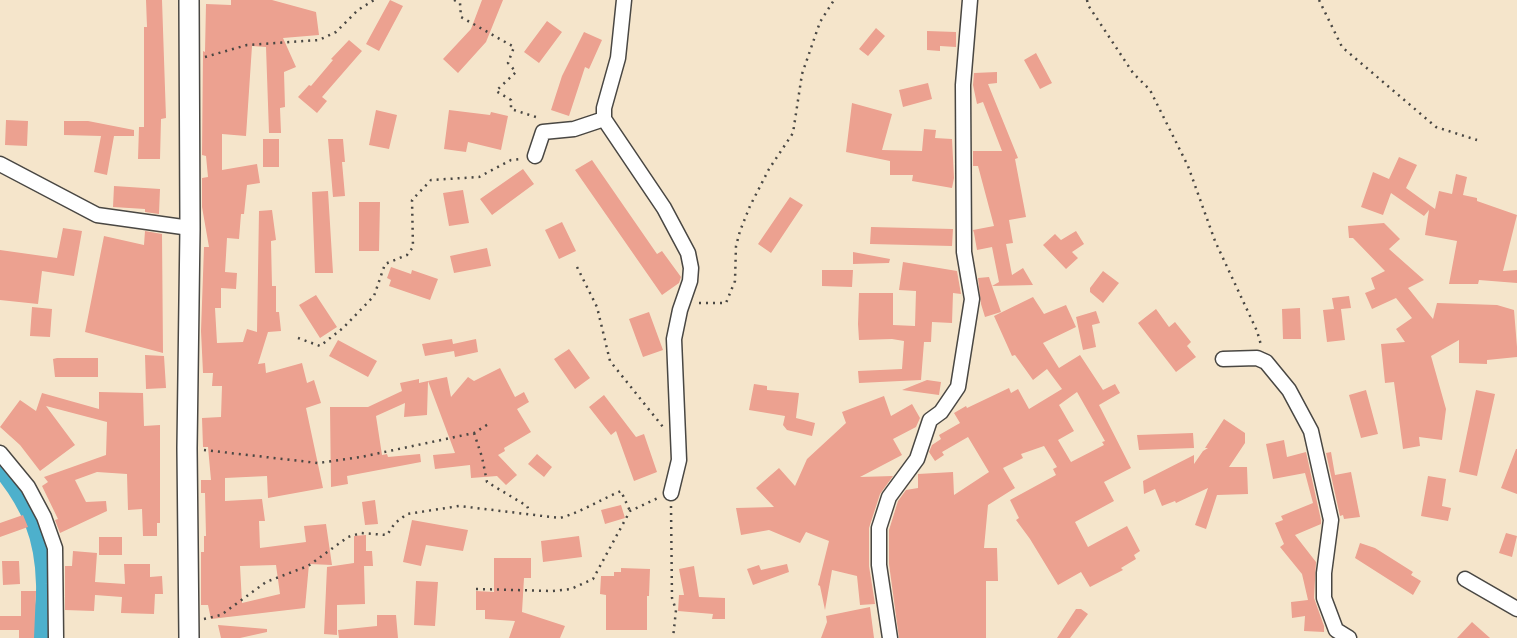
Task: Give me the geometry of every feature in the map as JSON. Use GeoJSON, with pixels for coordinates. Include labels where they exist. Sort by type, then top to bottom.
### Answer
{"type":"FeatureCollection","features":[{"type":"Feature","properties":{"kind":"main road"},"geometry":{"type":"LineString","coordinates":[[188,630],[189,0]]}},
{"type":"Feature","properties":{"kind":"street"},"geometry":{"type":"LineString","coordinates":[[624,0],[618,58],[604,108],[604,119],[664,208],[688,253],[691,268],[674,339],[679,460],[671,493]]}},
{"type":"Feature","properties":{"kind":"street"},"geometry":{"type":"LineString","coordinates":[[890,638],[879,565],[879,528],[889,497],[917,459],[930,420],[941,412],[958,387],[972,299],[964,252],[963,113],[970,0]]}},
{"type":"Feature","properties":{"kind":"street"},"geometry":{"type":"LineString","coordinates":[[535,156],[543,132],[574,129],[604,119]]}},
{"type":"Feature","properties":{"kind":"street"},"geometry":{"type":"LineString","coordinates":[[0,164],[97,215],[190,228]]}},
{"type":"Feature","properties":{"kind":"street"},"geometry":{"type":"LineString","coordinates":[[1223,359],[1257,358],[1266,362],[1289,390],[1311,430],[1331,520],[1324,573],[1324,598],[1336,630],[1349,638]]}},
{"type":"Feature","properties":{"kind":"street"},"geometry":{"type":"LineString","coordinates":[[0,453],[28,487],[44,517],[54,548],[56,638]]}},
{"type":"Feature","properties":{"kind":"street"},"geometry":{"type":"LineString","coordinates":[[1465,579],[1517,609]]}},
{"type":"Feature","properties":{"kind":"path"},"geometry":{"type":"LineString","coordinates":[[188,61],[247,45],[319,40],[336,32],[358,10],[374,0]]}},
{"type":"Feature","properties":{"kind":"path"},"geometry":{"type":"LineString","coordinates":[[454,0],[460,3],[461,17],[514,47],[508,63],[516,72],[496,91],[511,100],[511,109],[545,120]]}},
{"type":"Feature","properties":{"kind":"path"},"geometry":{"type":"LineString","coordinates":[[683,303],[726,303],[735,281],[736,246],[740,230],[769,169],[793,133],[802,75],[820,22],[834,0]]}},
{"type":"Feature","properties":{"kind":"path"},"geometry":{"type":"LineString","coordinates":[[1087,0],[1133,73],[1150,90],[1188,166],[1215,241],[1257,331],[1266,362]]}},
{"type":"Feature","properties":{"kind":"path"},"geometry":{"type":"LineString","coordinates":[[1319,0],[1342,47],[1436,127],[1477,141]]}},
{"type":"Feature","properties":{"kind":"path"},"geometry":{"type":"LineString","coordinates":[[298,338],[320,346],[343,328],[374,296],[385,264],[407,255],[413,247],[412,200],[431,180],[479,177],[511,160],[535,156]]}},
{"type":"Feature","properties":{"kind":"path"},"geometry":{"type":"LineString","coordinates":[[577,267],[597,307],[610,361],[678,445]]}},
{"type":"Feature","properties":{"kind":"path"},"geometry":{"type":"LineString","coordinates":[[187,448],[259,454],[318,463],[361,457],[474,433],[490,423]]}},
{"type":"Feature","properties":{"kind":"path"},"geometry":{"type":"LineString","coordinates":[[474,433],[487,482],[527,506],[530,513]]}},
{"type":"Feature","properties":{"kind":"path"},"geometry":{"type":"LineString","coordinates":[[188,630],[221,615],[266,582],[308,566],[348,537],[361,533],[387,535],[395,523],[407,514],[458,506],[560,518],[621,491],[630,511]]}},
{"type":"Feature","properties":{"kind":"path"},"geometry":{"type":"LineString","coordinates":[[476,589],[552,591],[571,589],[593,579],[630,511],[671,493],[670,552],[672,598],[676,610],[673,638]]}},
{"type":"Feature","properties":{"kind":"building"},"geometry":{"type":"Polygon","coordinates":[[[146,0],[162,0],[166,118],[161,119],[160,159],[138,159],[139,127],[144,127],[146,0]]]}},
{"type":"Feature","properties":{"kind":"building"},"geometry":{"type":"Polygon","coordinates":[[[231,0],[272,0],[316,12],[319,35],[283,38],[296,67],[284,72],[285,107],[280,108],[281,133],[269,133],[266,47],[252,46],[246,136],[222,134],[222,170],[257,164],[260,183],[247,185],[239,239],[227,238],[225,272],[237,273],[236,289],[221,288],[221,308],[215,308],[217,343],[243,342],[247,329],[257,332],[259,211],[272,210],[276,240],[271,241],[272,286],[276,286],[276,312],[279,312],[281,331],[268,332],[258,364],[265,363],[266,373],[302,363],[307,383],[314,380],[321,403],[306,408],[323,488],[268,498],[267,476],[225,478],[225,501],[262,499],[265,521],[259,521],[260,548],[306,542],[304,526],[326,524],[332,565],[309,564],[305,608],[211,619],[208,605],[201,605],[201,552],[204,552],[206,536],[205,493],[201,493],[201,480],[211,480],[208,447],[203,447],[202,418],[221,417],[222,386],[212,386],[213,373],[203,373],[201,331],[204,247],[209,247],[202,207],[202,178],[208,177],[206,156],[202,155],[203,51],[205,52],[206,4],[231,5],[231,0]],[[276,565],[240,566],[242,603],[280,594],[276,565]]]}},
{"type":"Feature","properties":{"kind":"building"},"geometry":{"type":"Polygon","coordinates":[[[390,0],[403,6],[379,51],[366,44],[390,0]]]}},
{"type":"Feature","properties":{"kind":"building"},"geometry":{"type":"Polygon","coordinates":[[[482,0],[503,0],[486,42],[458,73],[443,59],[471,29],[482,0]]]}},
{"type":"Feature","properties":{"kind":"building"},"geometry":{"type":"Polygon","coordinates":[[[547,21],[562,32],[539,63],[524,52],[547,21]]]}},
{"type":"Feature","properties":{"kind":"building"},"geometry":{"type":"Polygon","coordinates":[[[876,28],[885,36],[868,56],[859,49],[876,28]]]}},
{"type":"Feature","properties":{"kind":"building"},"geometry":{"type":"Polygon","coordinates":[[[927,31],[956,32],[956,47],[940,46],[940,51],[927,50],[927,31]]]}},
{"type":"Feature","properties":{"kind":"building"},"geometry":{"type":"Polygon","coordinates":[[[584,32],[602,40],[589,69],[585,67],[569,116],[551,110],[562,76],[584,32]]]}},
{"type":"Feature","properties":{"kind":"building"},"geometry":{"type":"Polygon","coordinates":[[[349,40],[362,51],[322,97],[327,101],[317,113],[298,97],[311,86],[349,40]]]}},
{"type":"Feature","properties":{"kind":"building"},"geometry":{"type":"Polygon","coordinates":[[[1036,53],[1052,83],[1040,89],[1024,60],[1036,53]]]}},
{"type":"Feature","properties":{"kind":"building"},"geometry":{"type":"Polygon","coordinates":[[[997,72],[997,83],[988,84],[1018,158],[1015,159],[1026,217],[1009,220],[1013,243],[1006,244],[1012,275],[1023,268],[1033,285],[992,286],[999,282],[992,247],[977,250],[973,230],[994,226],[978,166],[973,166],[973,151],[1002,151],[983,102],[977,104],[973,85],[974,73],[997,72]]]}},
{"type":"Feature","properties":{"kind":"building"},"geometry":{"type":"Polygon","coordinates":[[[928,83],[932,99],[903,107],[899,90],[928,83]]]}},
{"type":"Feature","properties":{"kind":"building"},"geometry":{"type":"Polygon","coordinates":[[[852,103],[892,114],[882,150],[922,151],[924,129],[936,130],[935,138],[952,139],[952,188],[912,181],[913,175],[890,175],[890,161],[846,152],[852,103]]]}},
{"type":"Feature","properties":{"kind":"building"},"geometry":{"type":"Polygon","coordinates":[[[376,110],[397,115],[389,149],[369,145],[376,110]]]}},
{"type":"Feature","properties":{"kind":"building"},"geometry":{"type":"Polygon","coordinates":[[[449,110],[490,115],[491,112],[508,116],[501,150],[468,142],[466,152],[444,149],[449,110]]]}},
{"type":"Feature","properties":{"kind":"building"},"geometry":{"type":"Polygon","coordinates":[[[6,120],[28,121],[27,146],[5,145],[6,120]]]}},
{"type":"Feature","properties":{"kind":"building"},"geometry":{"type":"Polygon","coordinates":[[[64,121],[88,121],[134,130],[134,136],[114,136],[107,175],[94,172],[101,136],[64,135],[64,121]]]}},
{"type":"Feature","properties":{"kind":"building"},"geometry":{"type":"Polygon","coordinates":[[[263,139],[279,139],[279,167],[263,167],[263,139]]]}},
{"type":"Feature","properties":{"kind":"building"},"geometry":{"type":"Polygon","coordinates":[[[328,139],[343,139],[345,196],[333,197],[328,139]]]}},
{"type":"Feature","properties":{"kind":"building"},"geometry":{"type":"Polygon","coordinates":[[[1399,157],[1417,165],[1406,188],[1435,209],[1439,191],[1452,194],[1456,174],[1467,177],[1463,195],[1517,215],[1503,271],[1517,270],[1517,283],[1479,280],[1478,284],[1449,284],[1457,241],[1425,235],[1429,210],[1424,216],[1391,193],[1383,215],[1361,207],[1373,172],[1389,179],[1399,157]]]}},
{"type":"Feature","properties":{"kind":"building"},"geometry":{"type":"Polygon","coordinates":[[[592,160],[657,254],[662,251],[681,277],[679,283],[662,295],[575,170],[592,160]]]}},
{"type":"Feature","properties":{"kind":"building"},"geometry":{"type":"Polygon","coordinates":[[[523,169],[534,184],[492,215],[480,199],[523,169]]]}},
{"type":"Feature","properties":{"kind":"building"},"geometry":{"type":"Polygon","coordinates":[[[114,186],[160,189],[159,214],[145,212],[145,209],[113,207],[114,186]]]}},
{"type":"Feature","properties":{"kind":"building"},"geometry":{"type":"Polygon","coordinates":[[[463,190],[469,223],[449,226],[443,193],[463,190]]]}},
{"type":"Feature","properties":{"kind":"building"},"geometry":{"type":"Polygon","coordinates":[[[328,191],[333,273],[315,273],[312,192],[328,191]]]}},
{"type":"Feature","properties":{"kind":"building"},"geometry":{"type":"Polygon","coordinates":[[[790,197],[803,205],[771,253],[758,244],[790,197]]]}},
{"type":"Feature","properties":{"kind":"building"},"geometry":{"type":"Polygon","coordinates":[[[359,202],[380,202],[379,251],[359,251],[359,202]]]}},
{"type":"Feature","properties":{"kind":"building"},"geometry":{"type":"Polygon","coordinates":[[[562,222],[576,251],[559,259],[545,230],[562,222]]]}},
{"type":"Feature","properties":{"kind":"building"},"geometry":{"type":"Polygon","coordinates":[[[1384,223],[1400,239],[1389,249],[1424,280],[1408,288],[1433,319],[1437,303],[1497,305],[1514,310],[1517,357],[1487,360],[1487,364],[1459,363],[1459,340],[1431,356],[1446,409],[1442,440],[1419,437],[1420,446],[1403,449],[1394,382],[1385,383],[1381,344],[1405,342],[1396,329],[1412,318],[1396,298],[1372,309],[1365,293],[1375,289],[1371,278],[1385,271],[1353,238],[1349,238],[1348,226],[1384,223]]]}},
{"type":"Feature","properties":{"kind":"building"},"geometry":{"type":"Polygon","coordinates":[[[871,227],[953,229],[952,246],[870,244],[871,227]]]}},
{"type":"Feature","properties":{"kind":"building"},"geometry":{"type":"Polygon","coordinates":[[[63,228],[82,231],[74,276],[42,271],[38,304],[0,300],[0,250],[57,258],[63,228]]]}},
{"type":"Feature","properties":{"kind":"building"},"geometry":{"type":"Polygon","coordinates":[[[145,231],[162,234],[163,353],[85,332],[104,236],[144,245],[145,231]]]}},
{"type":"Feature","properties":{"kind":"building"},"geometry":{"type":"Polygon","coordinates":[[[1076,231],[1084,244],[1072,252],[1078,258],[1066,269],[1043,245],[1055,234],[1061,240],[1076,231]]]}},
{"type":"Feature","properties":{"kind":"building"},"geometry":{"type":"Polygon","coordinates":[[[487,248],[491,266],[454,273],[450,256],[487,248]]]}},
{"type":"Feature","properties":{"kind":"building"},"geometry":{"type":"Polygon","coordinates":[[[853,252],[890,259],[889,263],[853,264],[853,252]]]}},
{"type":"Feature","properties":{"kind":"building"},"geometry":{"type":"Polygon","coordinates":[[[903,262],[957,271],[961,294],[953,293],[952,323],[932,322],[931,342],[924,342],[921,380],[859,383],[858,371],[902,369],[904,341],[859,340],[858,324],[859,293],[893,293],[893,325],[915,326],[916,291],[899,290],[903,262]]]}},
{"type":"Feature","properties":{"kind":"building"},"geometry":{"type":"Polygon","coordinates":[[[391,267],[411,274],[412,270],[438,279],[430,300],[389,286],[391,280],[387,278],[391,267]]]}},
{"type":"Feature","properties":{"kind":"building"},"geometry":{"type":"Polygon","coordinates":[[[822,270],[853,270],[852,287],[822,286],[822,270]]]}},
{"type":"Feature","properties":{"kind":"building"},"geometry":{"type":"Polygon","coordinates":[[[1103,271],[1119,283],[1103,303],[1090,292],[1090,288],[1103,271]]]}},
{"type":"Feature","properties":{"kind":"building"},"geometry":{"type":"Polygon","coordinates":[[[989,277],[1001,312],[985,317],[978,278],[989,277]]]}},
{"type":"Feature","properties":{"kind":"building"},"geometry":{"type":"Polygon","coordinates":[[[316,295],[337,327],[320,338],[299,305],[316,295]]]}},
{"type":"Feature","properties":{"kind":"building"},"geometry":{"type":"Polygon","coordinates":[[[1349,296],[1351,308],[1341,309],[1345,340],[1327,342],[1323,310],[1334,309],[1332,298],[1349,296]]]}},
{"type":"Feature","properties":{"kind":"building"},"geometry":{"type":"Polygon","coordinates":[[[1033,297],[1044,314],[1066,305],[1076,327],[1043,343],[1059,368],[1080,355],[1103,390],[1115,384],[1120,393],[1099,405],[1131,468],[1104,482],[1114,501],[1075,522],[1088,547],[1127,526],[1140,551],[1134,555],[1136,559],[1121,568],[1123,570],[1090,587],[1081,572],[1058,585],[1016,520],[1019,518],[1010,500],[1056,475],[1053,469],[1057,467],[1044,446],[1021,454],[1023,458],[1003,468],[1015,488],[988,505],[984,548],[997,548],[998,581],[986,581],[986,638],[899,638],[889,564],[889,530],[898,501],[906,490],[918,488],[918,474],[953,472],[954,495],[989,472],[968,437],[942,452],[944,455],[935,461],[929,452],[932,445],[941,439],[939,435],[960,423],[954,413],[966,406],[967,408],[1009,388],[1011,393],[1018,389],[1029,409],[1062,389],[1047,369],[1033,380],[1015,355],[1012,356],[994,316],[1033,297]],[[1077,392],[1059,405],[1074,431],[1058,440],[1071,462],[1104,445],[1102,442],[1105,441],[1077,392]]]}},
{"type":"Feature","properties":{"kind":"building"},"geometry":{"type":"Polygon","coordinates":[[[32,307],[52,309],[50,337],[30,336],[32,307]]]}},
{"type":"Feature","properties":{"kind":"building"},"geometry":{"type":"Polygon","coordinates":[[[1300,308],[1301,339],[1283,339],[1282,309],[1300,308]]]}},
{"type":"Feature","properties":{"kind":"building"},"geometry":{"type":"Polygon","coordinates":[[[1156,309],[1169,327],[1175,322],[1191,342],[1187,346],[1196,357],[1176,372],[1138,323],[1156,309]]]}},
{"type":"Feature","properties":{"kind":"building"},"geometry":{"type":"Polygon","coordinates":[[[1096,311],[1100,323],[1092,325],[1096,347],[1083,350],[1076,317],[1096,311]]]}},
{"type":"Feature","properties":{"kind":"building"},"geometry":{"type":"Polygon","coordinates":[[[649,312],[663,350],[643,357],[629,319],[649,312]]]}},
{"type":"Feature","properties":{"kind":"building"},"geometry":{"type":"Polygon","coordinates":[[[452,339],[453,344],[476,339],[478,352],[455,357],[454,351],[425,356],[422,344],[452,339]]]}},
{"type":"Feature","properties":{"kind":"building"},"geometry":{"type":"Polygon","coordinates":[[[338,340],[377,361],[368,377],[329,356],[338,340]]]}},
{"type":"Feature","properties":{"kind":"building"},"geometry":{"type":"Polygon","coordinates":[[[569,349],[590,378],[575,389],[554,359],[569,349]]]}},
{"type":"Feature","properties":{"kind":"building"},"geometry":{"type":"Polygon","coordinates":[[[145,355],[164,356],[166,388],[146,389],[145,355]]]}},
{"type":"Feature","properties":{"kind":"building"},"geometry":{"type":"Polygon","coordinates":[[[98,358],[98,377],[55,377],[53,359],[98,358]]]}},
{"type":"Feature","properties":{"kind":"building"},"geometry":{"type":"Polygon","coordinates":[[[500,368],[515,397],[524,392],[529,402],[517,409],[531,432],[504,448],[505,451],[498,455],[517,475],[506,485],[497,476],[471,478],[470,465],[435,469],[433,455],[455,453],[428,381],[447,377],[451,397],[468,377],[474,381],[500,368]]]}},
{"type":"Feature","properties":{"kind":"building"},"geometry":{"type":"Polygon","coordinates":[[[419,379],[419,383],[428,381],[427,415],[404,417],[405,403],[376,416],[382,455],[387,454],[388,457],[420,454],[421,462],[347,476],[348,484],[331,487],[330,407],[368,407],[402,391],[400,383],[419,379]]]}},
{"type":"Feature","properties":{"kind":"building"},"geometry":{"type":"Polygon","coordinates":[[[927,380],[941,382],[939,395],[902,390],[927,380]]]}},
{"type":"Feature","properties":{"kind":"building"},"geometry":{"type":"Polygon","coordinates":[[[754,384],[767,386],[767,390],[799,393],[796,418],[815,423],[812,436],[787,430],[783,425],[785,416],[749,410],[754,384]]]}},
{"type":"Feature","properties":{"kind":"building"},"geometry":{"type":"Polygon","coordinates":[[[1366,390],[1378,434],[1361,438],[1349,395],[1366,390]]]}},
{"type":"Feature","properties":{"kind":"building"},"geometry":{"type":"Polygon","coordinates":[[[1476,390],[1495,394],[1477,476],[1459,472],[1476,390]]]}},
{"type":"Feature","properties":{"kind":"building"},"geometry":{"type":"Polygon","coordinates":[[[99,392],[143,393],[144,426],[160,425],[160,523],[157,523],[157,536],[143,536],[142,509],[128,510],[127,474],[97,472],[75,480],[86,502],[106,501],[107,511],[60,533],[55,520],[58,519],[42,486],[48,482],[44,477],[106,455],[107,422],[46,406],[75,445],[40,471],[20,445],[0,427],[20,400],[36,411],[42,393],[99,409],[99,392]]]}},
{"type":"Feature","properties":{"kind":"building"},"geometry":{"type":"Polygon","coordinates":[[[604,395],[636,437],[644,434],[657,472],[634,481],[616,431],[611,435],[589,407],[604,395]]]}},
{"type":"Feature","properties":{"kind":"building"},"geometry":{"type":"Polygon","coordinates":[[[884,396],[891,416],[912,404],[920,418],[916,427],[893,439],[902,455],[860,477],[893,476],[880,494],[869,528],[869,566],[875,604],[860,605],[857,576],[832,570],[825,610],[818,585],[829,541],[806,532],[800,543],[769,530],[741,535],[736,508],[774,507],[756,488],[779,468],[795,486],[807,459],[846,423],[842,412],[884,396]]]}},
{"type":"Feature","properties":{"kind":"building"},"geometry":{"type":"Polygon","coordinates":[[[1224,419],[1245,433],[1245,443],[1229,467],[1247,467],[1248,494],[1217,495],[1206,529],[1195,525],[1208,488],[1176,503],[1175,501],[1162,506],[1155,489],[1144,494],[1143,481],[1194,455],[1194,464],[1208,448],[1205,448],[1224,419]]]}},
{"type":"Feature","properties":{"kind":"building"},"geometry":{"type":"Polygon","coordinates":[[[1193,433],[1194,448],[1139,450],[1137,435],[1193,433]]]}},
{"type":"Feature","properties":{"kind":"building"},"geometry":{"type":"Polygon","coordinates":[[[1284,440],[1287,457],[1306,452],[1321,520],[1321,524],[1295,535],[1316,562],[1314,598],[1324,632],[1304,631],[1305,616],[1292,618],[1291,602],[1308,600],[1302,574],[1280,547],[1284,544],[1275,523],[1283,520],[1281,516],[1313,503],[1305,473],[1273,479],[1266,444],[1284,440]]]}},
{"type":"Feature","properties":{"kind":"building"},"geometry":{"type":"Polygon","coordinates":[[[1517,449],[1517,494],[1501,488],[1517,449]]]}},
{"type":"Feature","properties":{"kind":"building"},"geometry":{"type":"Polygon","coordinates":[[[1331,452],[1335,475],[1351,472],[1360,517],[1344,519],[1343,515],[1340,516],[1326,453],[1331,452]]]}},
{"type":"Feature","properties":{"kind":"building"},"geometry":{"type":"Polygon","coordinates":[[[537,454],[552,467],[544,477],[528,464],[537,454]]]}},
{"type":"Feature","properties":{"kind":"building"},"geometry":{"type":"Polygon","coordinates":[[[1428,476],[1446,479],[1442,506],[1451,508],[1448,521],[1421,516],[1428,476]]]}},
{"type":"Feature","properties":{"kind":"building"},"geometry":{"type":"Polygon","coordinates":[[[375,500],[378,524],[365,525],[362,502],[375,500]]]}},
{"type":"Feature","properties":{"kind":"building"},"geometry":{"type":"Polygon","coordinates":[[[621,505],[625,518],[605,524],[601,510],[621,505]]]}},
{"type":"Feature","properties":{"kind":"building"},"geometry":{"type":"Polygon","coordinates":[[[23,515],[28,527],[0,537],[0,523],[23,515]]]}},
{"type":"Feature","properties":{"kind":"building"},"geometry":{"type":"Polygon","coordinates":[[[412,520],[468,530],[463,551],[426,545],[421,566],[403,562],[412,520]]]}},
{"type":"Feature","properties":{"kind":"building"},"geometry":{"type":"Polygon","coordinates":[[[1506,533],[1517,536],[1512,557],[1499,553],[1506,533]]]}},
{"type":"Feature","properties":{"kind":"building"},"geometry":{"type":"Polygon","coordinates":[[[366,535],[366,551],[372,551],[373,566],[364,566],[365,604],[337,605],[337,635],[324,634],[327,567],[354,563],[354,536],[366,535]]]}},
{"type":"Feature","properties":{"kind":"building"},"geometry":{"type":"Polygon","coordinates":[[[579,536],[582,557],[543,562],[541,541],[579,536]]]}},
{"type":"Feature","properties":{"kind":"building"},"geometry":{"type":"Polygon","coordinates":[[[99,537],[122,537],[122,555],[99,555],[99,537]]]}},
{"type":"Feature","properties":{"kind":"building"},"geometry":{"type":"Polygon","coordinates":[[[1360,543],[1375,548],[1413,572],[1411,575],[1421,581],[1413,595],[1355,558],[1360,543]]]}},
{"type":"Feature","properties":{"kind":"building"},"geometry":{"type":"Polygon","coordinates":[[[73,551],[97,553],[95,582],[125,584],[124,564],[150,564],[150,577],[162,576],[163,594],[155,594],[154,614],[121,613],[122,597],[95,595],[94,611],[65,610],[65,566],[72,566],[73,551]]]}},
{"type":"Feature","properties":{"kind":"building"},"geometry":{"type":"Polygon","coordinates":[[[494,558],[531,558],[531,578],[524,578],[522,612],[565,626],[560,638],[509,638],[515,621],[485,619],[485,610],[476,610],[476,591],[494,592],[494,558]]]}},
{"type":"Feature","properties":{"kind":"building"},"geometry":{"type":"Polygon","coordinates":[[[2,561],[19,561],[20,584],[3,585],[2,561]]]}},
{"type":"Feature","properties":{"kind":"building"},"geometry":{"type":"Polygon","coordinates":[[[787,564],[789,572],[753,585],[747,569],[759,565],[761,570],[787,564]]]}},
{"type":"Feature","properties":{"kind":"building"},"geometry":{"type":"Polygon","coordinates":[[[694,566],[699,597],[725,598],[725,619],[712,619],[713,614],[678,611],[679,595],[684,595],[679,569],[694,566]]]}},
{"type":"Feature","properties":{"kind":"building"},"geometry":{"type":"Polygon","coordinates":[[[621,568],[650,569],[647,630],[606,630],[606,595],[600,594],[601,576],[614,576],[614,572],[621,572],[621,568]]]}},
{"type":"Feature","properties":{"kind":"building"},"geometry":{"type":"Polygon","coordinates":[[[416,581],[438,582],[435,626],[414,625],[416,581]]]}},
{"type":"Feature","properties":{"kind":"building"},"geometry":{"type":"Polygon","coordinates":[[[21,591],[36,591],[34,638],[19,638],[19,630],[0,630],[0,616],[21,616],[21,591]]]}},
{"type":"Feature","properties":{"kind":"building"},"geometry":{"type":"Polygon","coordinates":[[[870,607],[874,638],[821,638],[827,622],[826,616],[870,607]]]}},
{"type":"Feature","properties":{"kind":"building"},"geometry":{"type":"Polygon","coordinates":[[[1076,609],[1088,614],[1070,638],[1057,638],[1076,609]]]}},
{"type":"Feature","properties":{"kind":"building"},"geometry":{"type":"Polygon","coordinates":[[[377,615],[396,615],[398,638],[339,638],[338,630],[377,626],[377,615]]]}},
{"type":"Feature","properties":{"kind":"building"},"geometry":{"type":"Polygon","coordinates":[[[1472,622],[1490,638],[1457,638],[1472,622]]]}},
{"type":"Feature","properties":{"kind":"building"},"geometry":{"type":"Polygon","coordinates":[[[218,625],[267,629],[267,632],[240,638],[221,638],[218,625]]]}},
{"type":"Feature","properties":{"kind":"waterway"},"geometry":{"type":"LineString","coordinates":[[0,469],[26,508],[41,551],[44,597],[40,638]]}}]}
